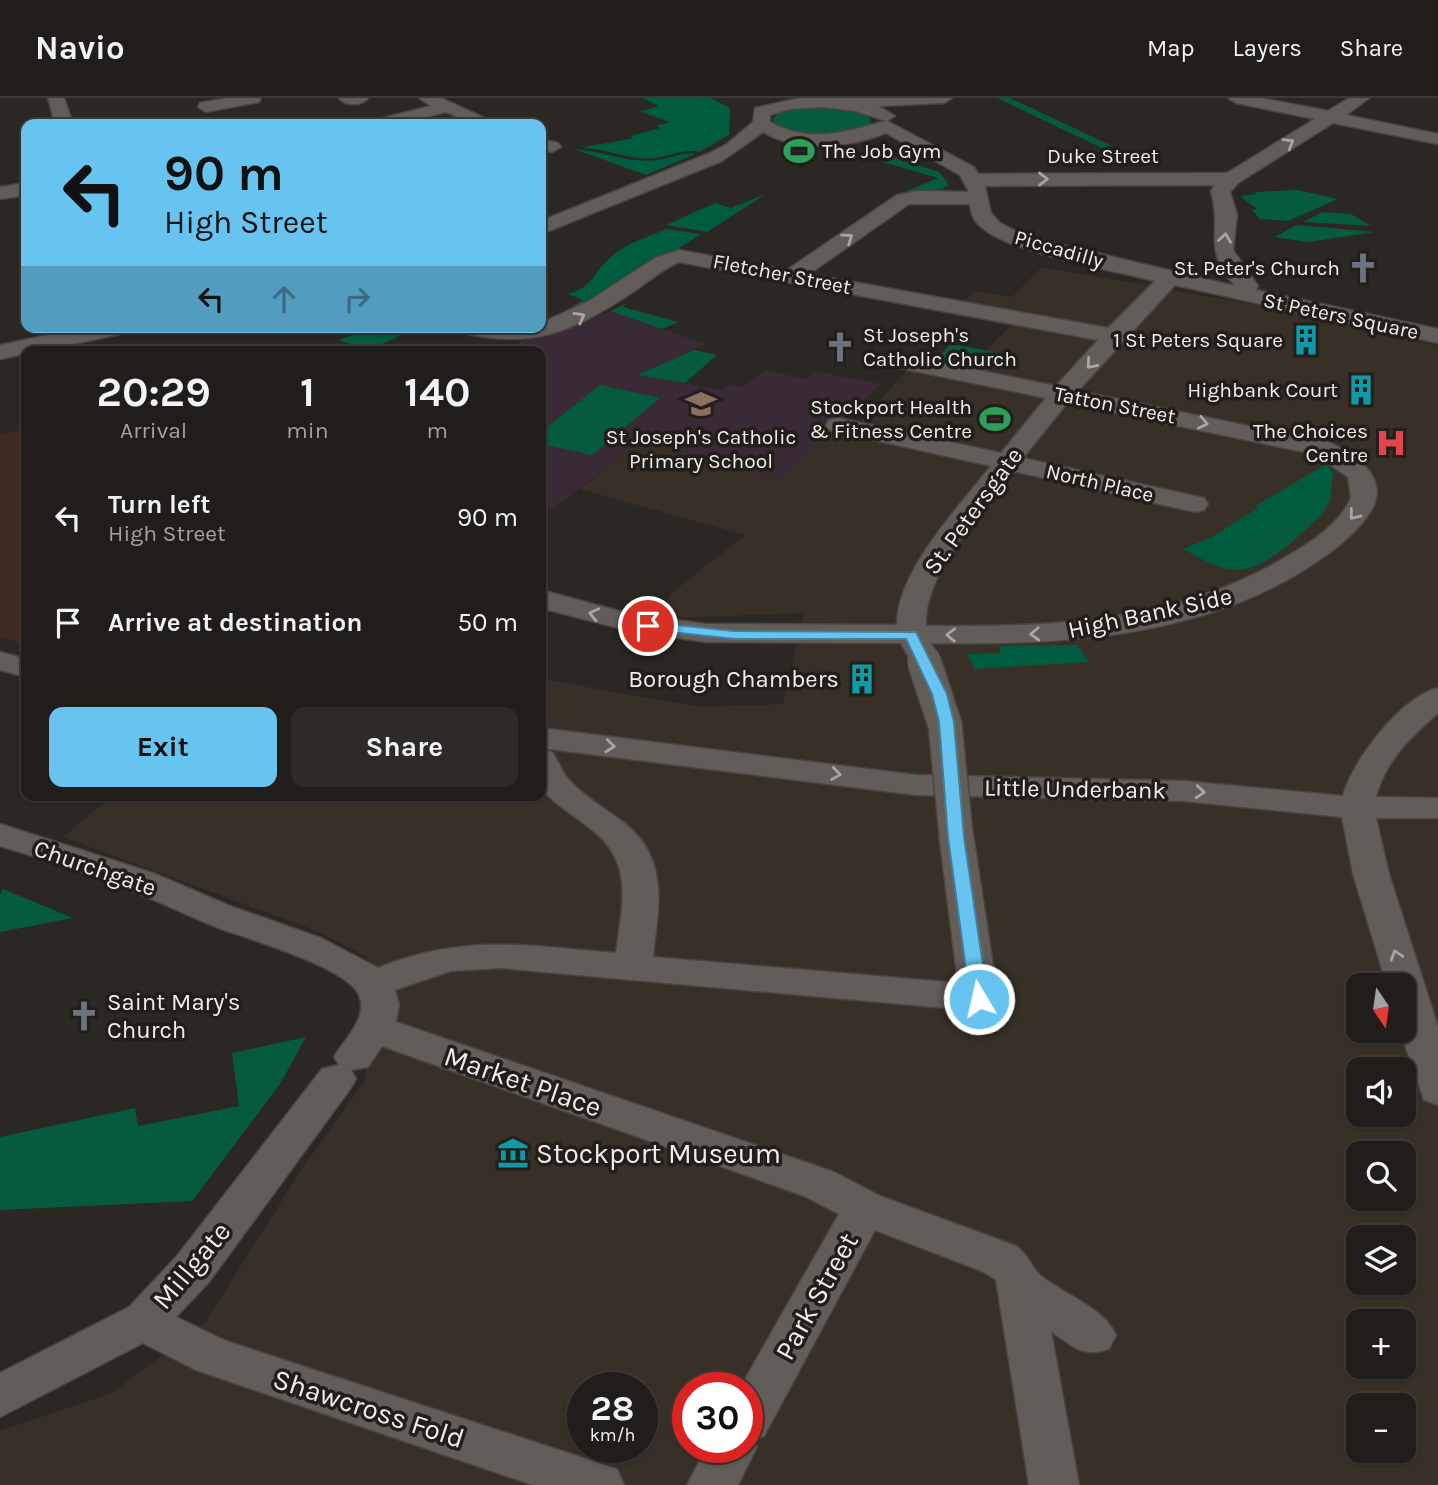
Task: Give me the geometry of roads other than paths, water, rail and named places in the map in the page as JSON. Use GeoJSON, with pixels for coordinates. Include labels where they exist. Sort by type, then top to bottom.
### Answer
{"type":"FeatureCollection","features":[{"type":"Feature","properties":{"kind":"street"},"geometry":{"type":"LineString","coordinates":[[56,98],[62,119]]}},
{"type":"Feature","properties":{"kind":"street"},"geometry":{"type":"LineString","coordinates":[[206,107],[253,98]]}},
{"type":"Feature","properties":{"kind":"street"},"geometry":{"type":"LineString","coordinates":[[347,98],[360,98]]}},
{"type":"Feature","properties":{"kind":"street"},"geometry":{"type":"LineString","coordinates":[[427,98],[476,119]]}},
{"type":"Feature","properties":{"kind":"street"},"geometry":{"type":"LineString","coordinates":[[1236,98],[1438,139]]}},
{"type":"Feature","properties":{"kind":"street"},"geometry":{"type":"LineString","coordinates":[[1244,294],[1247,286],[1226,257],[1223,243],[1227,214],[1220,191],[1231,179],[1361,98]]}},
{"type":"Feature","properties":{"kind":"street"},"geometry":{"type":"LineString","coordinates":[[733,148],[757,113],[794,99],[852,102],[937,99]]}},
{"type":"Feature","properties":{"kind":"street"},"geometry":{"type":"LineString","coordinates":[[546,226],[733,148],[804,139],[849,137],[937,99]]}},
{"type":"Feature","properties":{"kind":"street","name":"Piccadilly"},"geometry":{"type":"LineString","coordinates":[[852,102],[886,121],[919,145],[954,161],[976,189],[978,210],[986,221],[1019,240],[1244,294]]}},
{"type":"Feature","properties":{"kind":"street"},"geometry":{"type":"LineString","coordinates":[[400,119],[446,107]]}},
{"type":"Feature","properties":{"kind":"street"},"geometry":{"type":"LineString","coordinates":[[757,113],[777,133],[804,139]]}},
{"type":"Feature","properties":{"kind":"street","name":"Piccadilly"},"geometry":{"type":"LineString","coordinates":[[849,137],[919,145]]}},
{"type":"Feature","properties":{"kind":"street","name":"Duke Street"},"geometry":{"type":"LineString","coordinates":[[792,276],[904,200],[976,189],[1231,179]]}},
{"type":"Feature","properties":{"kind":"street"},"geometry":{"type":"LineString","coordinates":[[0,193],[21,190]]}},
{"type":"Feature","properties":{"kind":"street","name":"Fletcher Street"},"geometry":{"type":"LineString","coordinates":[[546,331],[562,326],[674,256],[1115,336]]}},
{"type":"Feature","properties":{"kind":"street","name":"St. Petersgate"},"geometry":{"type":"LineString","coordinates":[[918,648],[913,606],[928,568],[1006,462],[1115,336],[1170,278]]}},
{"type":"Feature","properties":{"kind":"street","name":"St Peters Square"},"geometry":{"type":"LineString","coordinates":[[1244,294],[1438,336]]}},
{"type":"Feature","properties":{"kind":"street"},"geometry":{"type":"LineString","coordinates":[[28,346],[90,333]]}},
{"type":"Feature","properties":{"kind":"street","name":"Fletcher Street"},"geometry":{"type":"LineString","coordinates":[[500,333],[539,333]]}},
{"type":"Feature","properties":{"kind":"street"},"geometry":{"type":"LineString","coordinates":[[0,352],[21,348]]}},
{"type":"Feature","properties":{"kind":"street","name":"Tatton Street"},"geometry":{"type":"LineString","coordinates":[[908,363],[1322,448]]}},
{"type":"Feature","properties":{"kind":"street","name":"North Place"},"geometry":{"type":"LineString","coordinates":[[838,425],[1195,504]]}},
{"type":"Feature","properties":{"kind":"street","name":"High Bank Side"},"geometry":{"type":"LineString","coordinates":[[918,648],[992,636],[1093,629],[1199,607],[1260,587],[1286,573],[1326,543],[1353,517],[1366,497],[1366,484],[1360,473],[1322,448]]}},
{"type":"Feature","properties":{"kind":"street"},"geometry":{"type":"LineString","coordinates":[[355,1055],[381,1004],[374,984],[419,965],[474,956],[634,965],[979,999],[956,834],[947,722],[939,694],[918,648],[685,631],[643,625],[546,600]]}},
{"type":"Feature","properties":{"kind":"street"},"geometry":{"type":"LineString","coordinates":[[0,661],[21,667]]}},
{"type":"Feature","properties":{"kind":"street"},"geometry":{"type":"LineString","coordinates":[[1438,697],[1397,733],[1365,776],[1357,808],[1371,874],[1438,1090]]}},
{"type":"Feature","properties":{"kind":"street","name":"Little Underbank"},"geometry":{"type":"LineString","coordinates":[[546,747],[916,785],[1063,791],[1184,791],[1357,808],[1438,808]]}},
{"type":"Feature","properties":{"kind":"street"},"geometry":{"type":"LineString","coordinates":[[546,759],[556,786],[619,836],[635,857],[641,887],[634,965]]}},
{"type":"Feature","properties":{"kind":"street","name":"Churchgate"},"geometry":{"type":"LineString","coordinates":[[0,835],[130,877],[342,962],[374,984]]}},
{"type":"Feature","properties":{"kind":"street","name":"Market Place"},"geometry":{"type":"LineString","coordinates":[[355,1055],[819,1184],[864,1208],[1004,1269],[1093,1335]]}},
{"type":"Feature","properties":{"kind":"street","name":"Millgate"},"geometry":{"type":"LineString","coordinates":[[0,1396],[145,1320],[193,1269],[355,1055]]}},
{"type":"Feature","properties":{"kind":"street","name":"Park Street"},"geometry":{"type":"LineString","coordinates":[[763,1392],[864,1208]]}},
{"type":"Feature","properties":{"kind":"street"},"geometry":{"type":"LineString","coordinates":[[1004,1269],[1054,1485]]}},
{"type":"Feature","properties":{"kind":"street","name":"Shawcross Fold"},"geometry":{"type":"LineString","coordinates":[[145,1320],[165,1334],[212,1356],[599,1485]]}},
{"type":"Feature","properties":{"kind":"street"},"geometry":{"type":"LineString","coordinates":[[712,1485],[724,1463]]}},
{"type":"Feature","properties":{"kind":"place","name":"The Job Gym"},"geometry":{"type":"Point","coordinates":[799,151]}},
{"type":"Feature","properties":{"kind":"place","name":"St. Peter's Church"},"geometry":{"type":"Point","coordinates":[1363,268]}},
{"type":"Feature","properties":{"kind":"place","name":"1 St Peters Square"},"geometry":{"type":"Point","coordinates":[1306,340]}},
{"type":"Feature","properties":{"kind":"place","name":"St Joseph's Catholic Church"},"geometry":{"type":"Point","coordinates":[840,347]}},
{"type":"Feature","properties":{"kind":"place","name":"Highbank Court"},"geometry":{"type":"Point","coordinates":[1361,390]}},
{"type":"Feature","properties":{"kind":"place","name":"St Joseph's Catholic Primary School"},"geometry":{"type":"Point","coordinates":[701,404]}},
{"type":"Feature","properties":{"kind":"place","name":"Stockport Health & Fitness Centre"},"geometry":{"type":"Point","coordinates":[995,419]}},
{"type":"Feature","properties":{"kind":"place","name":"The Choices Centre"},"geometry":{"type":"Point","coordinates":[1391,443]}},
{"type":"Feature","properties":{"kind":"place","name":"Borough Chambers"},"geometry":{"type":"Point","coordinates":[862,679]}},
{"type":"Feature","properties":{"kind":"place","name":"Saint Mary's Church"},"geometry":{"type":"Point","coordinates":[84,1016]}},
{"type":"Feature","properties":{"kind":"place","name":"Stockport Museum"},"geometry":{"type":"Point","coordinates":[513,1153]}}]}
